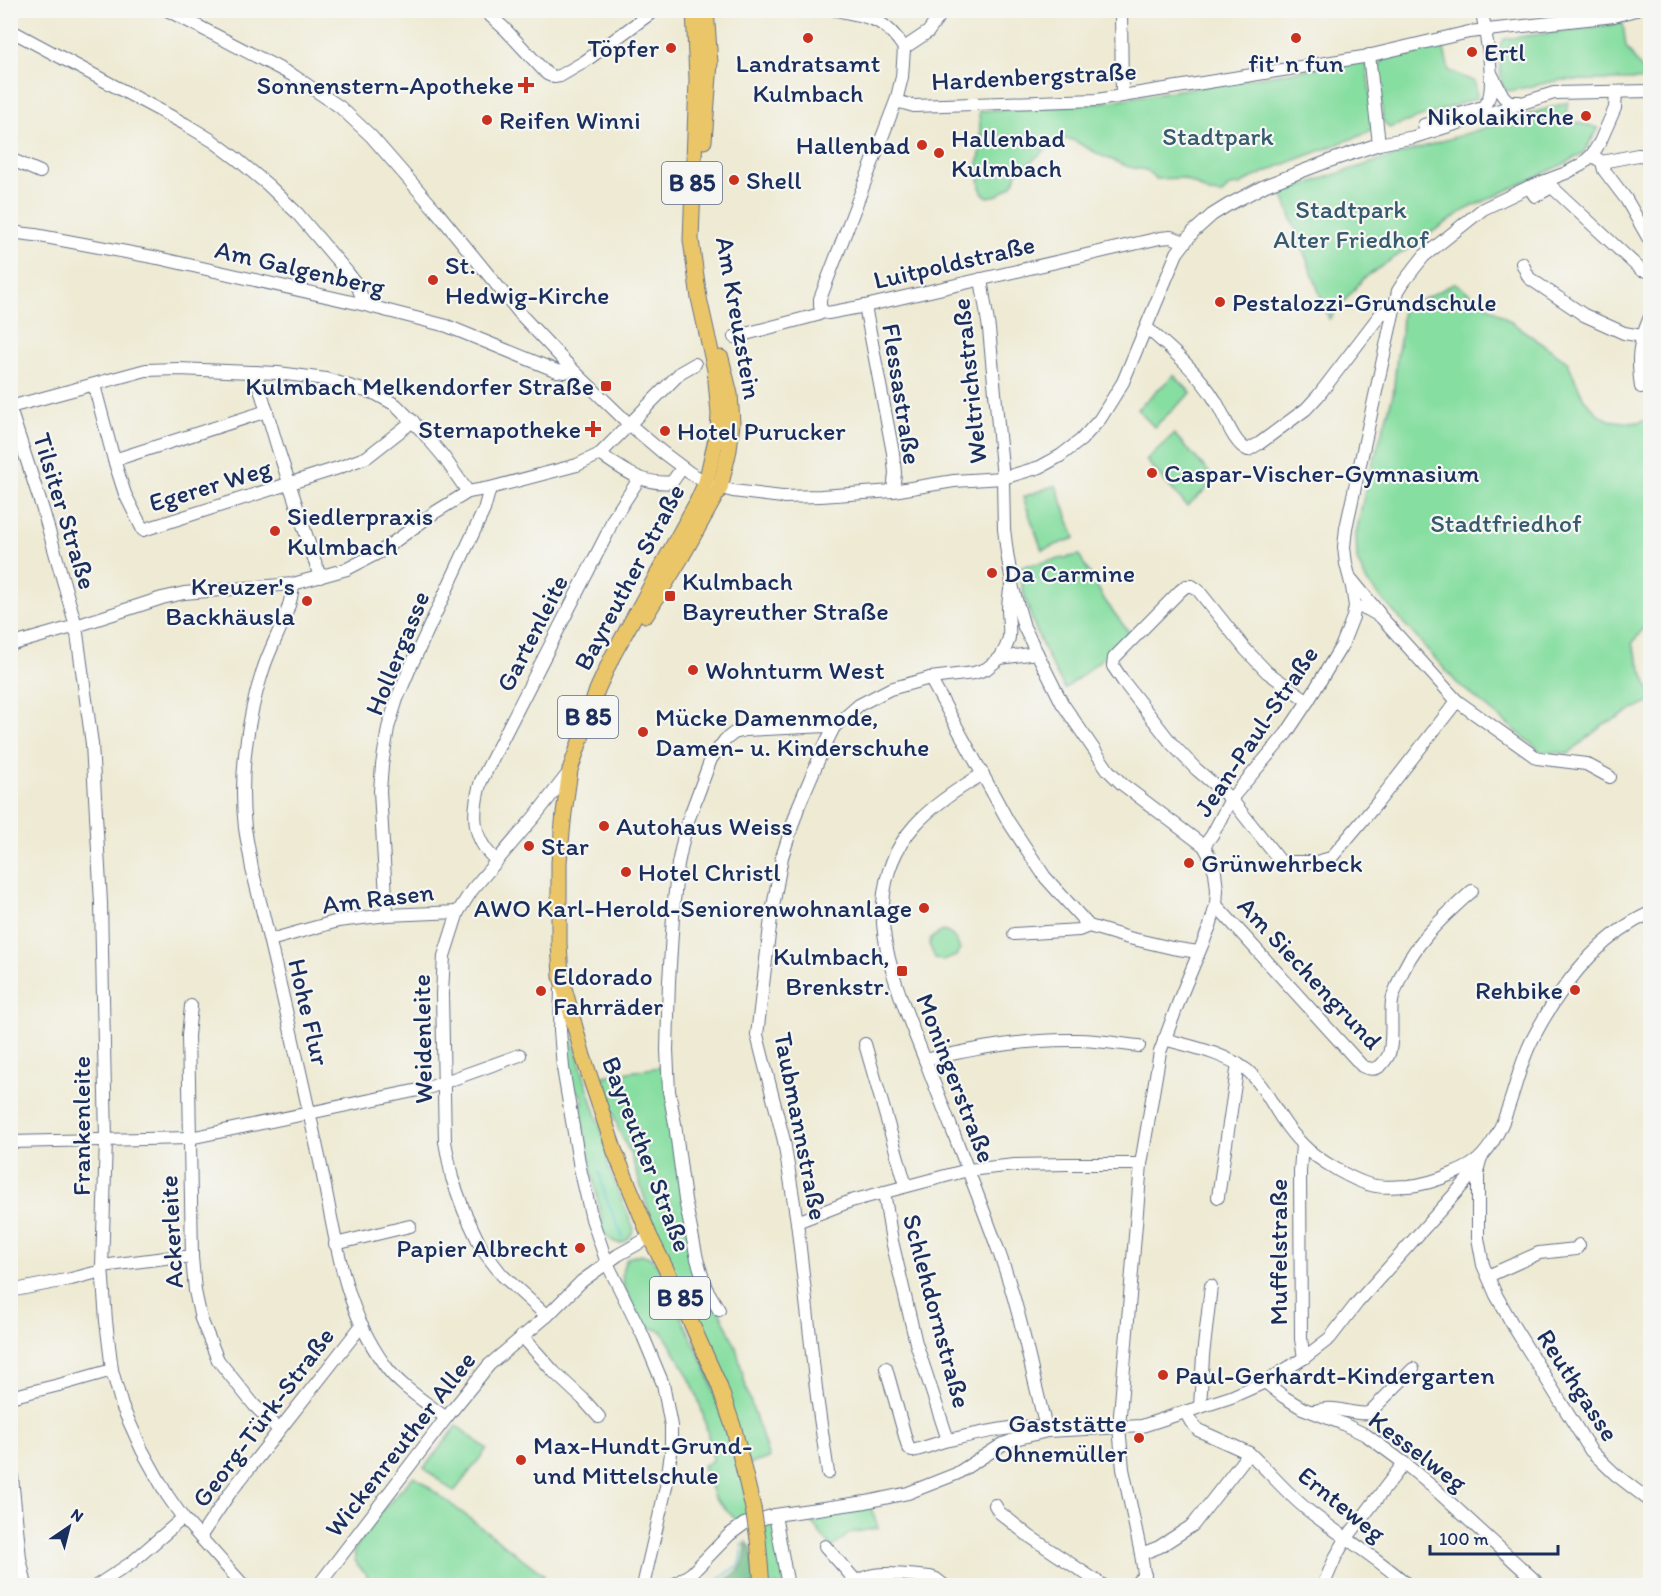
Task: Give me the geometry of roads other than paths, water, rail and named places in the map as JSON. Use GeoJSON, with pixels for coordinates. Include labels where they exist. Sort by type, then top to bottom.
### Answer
{"type":"FeatureCollection","features":[{"type":"Feature","properties":{"kind":"main road","name":"Am Kreuzstein"},"geometry":{"type":"LineString","coordinates":[[694,10],[697,80],[691,240],[699,298],[715,369],[719,414],[713,485]]}},
{"type":"Feature","properties":{"kind":"main road","name":"Am Kreuzstein"},"geometry":{"type":"LineString","coordinates":[[706,10],[710,63],[700,242],[702,272],[730,394],[731,409],[729,450],[713,485]]}},
{"type":"Feature","properties":{"kind":"main road","name":"Bayreuther Straße"},"geometry":{"type":"LineString","coordinates":[[713,485],[696,504],[612,657],[597,690],[570,770],[559,862],[559,943],[561,977],[583,1056],[615,1152],[650,1238],[675,1287],[719,1385],[734,1430],[753,1508],[762,1586]]}},
{"type":"Feature","properties":{"kind":"main road","name":"Bayreuther Straße"},"geometry":{"type":"LineString","coordinates":[[570,1008],[567,867],[576,789],[584,756],[604,696],[619,662],[681,558],[713,485]]}},
{"type":"Feature","properties":{"kind":"street"},"geometry":{"type":"LineString","coordinates":[[167,10],[294,76],[340,107],[371,136],[438,213],[522,316],[572,369],[629,424],[682,468],[713,485],[736,492],[795,497],[893,490],[1002,478],[1040,467],[1060,456],[1081,440],[1100,419],[1118,392],[1173,263],[1193,232],[1212,215],[1245,196],[1287,177],[1379,144],[1409,130],[1483,107],[1490,90],[1490,71],[1482,10]]}},
{"type":"Feature","properties":{"kind":"street"},"geometry":{"type":"LineString","coordinates":[[484,10],[506,29],[547,74],[554,77],[584,62],[655,10]]}},
{"type":"Feature","properties":{"kind":"street"},"geometry":{"type":"LineString","coordinates":[[823,312],[819,306],[820,299],[896,101],[902,77],[904,48],[889,28],[877,21],[835,10]]}},
{"type":"Feature","properties":{"kind":"street"},"geometry":{"type":"LineString","coordinates":[[904,48],[928,32],[944,10]]}},
{"type":"Feature","properties":{"kind":"street"},"geometry":{"type":"LineString","coordinates":[[1121,10],[1122,96]]}},
{"type":"Feature","properties":{"kind":"street","name":"Hardenbergstraße"},"geometry":{"type":"LineString","coordinates":[[896,101],[914,106],[1097,100],[1369,56],[1484,30],[1614,16],[1635,10]]}},
{"type":"Feature","properties":{"kind":"street"},"geometry":{"type":"LineString","coordinates":[[10,30],[184,124],[237,159],[268,185],[303,220],[357,285],[365,305]]}},
{"type":"Feature","properties":{"kind":"street"},"geometry":{"type":"LineString","coordinates":[[1369,56],[1379,144]]}},
{"type":"Feature","properties":{"kind":"street"},"geometry":{"type":"LineString","coordinates":[[1490,71],[1503,96],[1509,102],[1519,102]]}},
{"type":"Feature","properties":{"kind":"street"},"geometry":{"type":"LineString","coordinates":[[1379,144],[1413,137],[1503,110],[1519,102],[1554,93],[1650,91]]}},
{"type":"Feature","properties":{"kind":"street"},"geometry":{"type":"LineString","coordinates":[[1597,158],[1615,108],[1616,92]]}},
{"type":"Feature","properties":{"kind":"street"},"geometry":{"type":"LineString","coordinates":[[1381,617],[1367,609],[1355,606],[1344,547],[1346,528],[1398,291],[1424,256],[1483,209],[1597,158],[1650,156]]}},
{"type":"Feature","properties":{"kind":"street"},"geometry":{"type":"LineString","coordinates":[[1597,158],[1626,199],[1650,241]]}},
{"type":"Feature","properties":{"kind":"street"},"geometry":{"type":"LineString","coordinates":[[10,159],[40,172]]}},
{"type":"Feature","properties":{"kind":"street"},"geometry":{"type":"LineString","coordinates":[[1529,188],[1535,196],[1552,187],[1641,270],[1650,271]]}},
{"type":"Feature","properties":{"kind":"street","name":"Am Galgenberg"},"geometry":{"type":"LineString","coordinates":[[10,232],[158,258],[365,305],[447,326],[557,371],[565,372],[572,369]]}},
{"type":"Feature","properties":{"kind":"street","name":"Luitpoldstraße"},"geometry":{"type":"LineString","coordinates":[[734,337],[823,312],[865,306],[1160,238],[1171,237],[1185,242]]}},
{"type":"Feature","properties":{"kind":"street"},"geometry":{"type":"LineString","coordinates":[[1522,264],[1529,278],[1584,315],[1624,333],[1642,336]]}},
{"type":"Feature","properties":{"kind":"street","name":"Weltrichstraße"},"geometry":{"type":"LineString","coordinates":[[981,279],[989,329],[1002,478],[1004,529],[1011,577]]}},
{"type":"Feature","properties":{"kind":"street","name":"Flessastraße"},"geometry":{"type":"LineString","coordinates":[[865,306],[894,453],[893,490]]}},
{"type":"Feature","properties":{"kind":"street"},"geometry":{"type":"LineString","coordinates":[[1147,328],[1162,340],[1199,379],[1213,397],[1237,440],[1242,447],[1248,450],[1306,409],[1380,315],[1394,308]]}},
{"type":"Feature","properties":{"kind":"street"},"geometry":{"type":"LineString","coordinates":[[1641,387],[1638,350],[1650,318]]}},
{"type":"Feature","properties":{"kind":"street"},"geometry":{"type":"LineString","coordinates":[[10,645],[184,593],[222,588],[293,584],[347,569],[372,557],[468,492],[577,465],[600,454],[681,372],[695,364]]}},
{"type":"Feature","properties":{"kind":"street"},"geometry":{"type":"LineString","coordinates":[[10,408],[146,370],[278,373],[326,380],[366,390],[396,405],[443,456],[468,492]]}},
{"type":"Feature","properties":{"kind":"street"},"geometry":{"type":"LineString","coordinates":[[255,372],[320,577]]}},
{"type":"Feature","properties":{"kind":"street"},"geometry":{"type":"LineString","coordinates":[[94,385],[114,460],[267,411]]}},
{"type":"Feature","properties":{"kind":"street","name":"Tilsiter Straße"},"geometry":{"type":"LineString","coordinates":[[10,408],[43,510],[76,626]]}},
{"type":"Feature","properties":{"kind":"street","name":"Egerer Weg"},"geometry":{"type":"LineString","coordinates":[[114,460],[125,494],[143,530],[367,457],[413,421]]}},
{"type":"Feature","properties":{"kind":"street"},"geometry":{"type":"LineString","coordinates":[[600,454],[636,478],[661,484],[672,482],[682,468]]}},
{"type":"Feature","properties":{"kind":"street","name":"Gartenleite"},"geometry":{"type":"LineString","coordinates":[[496,860],[489,855],[478,839],[475,827],[477,794],[613,519],[637,482],[636,478]]}},
{"type":"Feature","properties":{"kind":"street","name":"Hollergasse"},"geometry":{"type":"LineString","coordinates":[[387,915],[380,791],[388,728],[410,668],[484,510],[490,488]]}},
{"type":"Feature","properties":{"kind":"street"},"geometry":{"type":"LineString","coordinates":[[1347,571],[1381,617],[1457,701],[1537,758],[1586,764],[1610,777]]}},
{"type":"Feature","properties":{"kind":"street"},"geometry":{"type":"LineString","coordinates":[[1011,577],[1024,627],[1062,703],[1108,770],[1122,784],[1204,846],[1215,872],[1216,905],[1210,926],[1160,1052],[1141,1164],[1119,1427],[1123,1468],[1142,1554],[1145,1580],[1133,1586]]}},
{"type":"Feature","properties":{"kind":"street"},"geometry":{"type":"LineString","coordinates":[[719,1310],[700,1272],[669,1091],[667,1050],[668,1002],[678,864],[686,826],[711,759],[725,740],[734,733],[745,730],[834,727],[845,716],[874,696],[890,689],[930,678],[974,673],[986,669],[1000,658],[1009,639],[1008,610],[1011,577]]}},
{"type":"Feature","properties":{"kind":"street","name":"Hohe Flur"},"geometry":{"type":"LineString","coordinates":[[293,584],[292,599],[269,651],[251,713],[244,793],[245,827],[252,869],[309,1113],[335,1244],[350,1299],[362,1325],[394,1377],[446,1418]]}},
{"type":"Feature","properties":{"kind":"street"},"geometry":{"type":"LineString","coordinates":[[1308,701],[1267,672],[1246,650],[1198,590],[1192,586],[1186,586],[1180,591],[1117,654],[1113,661],[1113,666],[1123,681],[1172,744],[1196,769],[1231,799],[1281,862],[1331,858],[1457,701]]}},
{"type":"Feature","properties":{"kind":"street","name":"Jean-Paul-Straße"},"geometry":{"type":"LineString","coordinates":[[1204,846],[1231,799],[1286,734],[1308,701],[1342,645],[1355,606]]}},
{"type":"Feature","properties":{"kind":"street","name":"Frankenleite"},"geometry":{"type":"LineString","coordinates":[[76,626],[92,744],[101,903],[106,1140],[102,1268],[112,1370],[122,1406],[142,1450],[167,1495],[183,1518],[244,1586]]}},
{"type":"Feature","properties":{"kind":"street"},"geometry":{"type":"LineString","coordinates":[[1000,658],[1037,653]]}},
{"type":"Feature","properties":{"kind":"street"},"geometry":{"type":"LineString","coordinates":[[930,678],[1008,821],[1045,877],[1089,926],[1129,938],[1198,952]]}},
{"type":"Feature","properties":{"kind":"street","name":"Taubmannstraße"},"geometry":{"type":"LineString","coordinates":[[828,1473],[797,1222],[784,1141],[757,1035],[771,918],[782,857],[799,805],[834,727]]}},
{"type":"Feature","properties":{"kind":"street","name":"Weidenleite"},"geometry":{"type":"LineString","coordinates":[[547,1316],[502,1275],[482,1250],[452,1178],[445,1142],[442,994],[444,956],[458,912],[472,890],[535,816],[570,770]]}},
{"type":"Feature","properties":{"kind":"street","name":"Moningerstraße"},"geometry":{"type":"LineString","coordinates":[[983,774],[952,792],[922,816],[908,832],[896,854],[886,881],[882,905],[884,937],[898,988],[1002,1258],[1021,1323],[1047,1431]]}},
{"type":"Feature","properties":{"kind":"street","name":"Am Siechengrund"},"geometry":{"type":"LineString","coordinates":[[1216,905],[1362,1066],[1370,1070],[1377,1068],[1389,1053],[1392,999],[1408,960],[1438,921],[1472,891]]}},
{"type":"Feature","properties":{"kind":"street","name":"Am Rasen"},"geometry":{"type":"LineString","coordinates":[[270,940],[338,921],[387,915],[458,912]]}},
{"type":"Feature","properties":{"kind":"street"},"geometry":{"type":"LineString","coordinates":[[672,1586],[693,1573],[729,1535],[744,1524],[775,1515],[866,1502],[908,1493],[956,1474],[1003,1444],[1019,1438],[1047,1431],[1142,1426],[1186,1413],[1265,1382],[1304,1358],[1330,1338],[1357,1303],[1480,1163],[1502,1124],[1518,1074],[1532,1041],[1560,995],[1596,949],[1622,928],[1650,913]]}},
{"type":"Feature","properties":{"kind":"street"},"geometry":{"type":"LineString","coordinates":[[1014,934],[1078,930],[1089,926]]}},
{"type":"Feature","properties":{"kind":"street","name":"Bayreuther Straße"},"geometry":{"type":"LineString","coordinates":[[561,977],[560,1030],[563,1068],[580,1168],[592,1219],[606,1263],[643,1336],[663,1384],[671,1426],[666,1487],[643,1586]]}},
{"type":"Feature","properties":{"kind":"street","name":"Ackerleite"},"geometry":{"type":"LineString","coordinates":[[191,1006],[188,1036],[192,1257],[195,1291],[201,1319],[218,1360],[254,1405],[279,1430]]}},
{"type":"Feature","properties":{"kind":"street"},"geometry":{"type":"LineString","coordinates":[[1164,1039],[1238,1064],[1258,1080],[1283,1121],[1302,1145],[1356,1180],[1377,1186],[1415,1185],[1444,1178],[1480,1163]]}},
{"type":"Feature","properties":{"kind":"street"},"geometry":{"type":"LineString","coordinates":[[925,1060],[1010,1042],[1080,1040],[1139,1046]]}},
{"type":"Feature","properties":{"kind":"street"},"geometry":{"type":"LineString","coordinates":[[865,1044],[906,1186]]}},
{"type":"Feature","properties":{"kind":"street"},"geometry":{"type":"LineString","coordinates":[[10,1142],[190,1138],[428,1088],[520,1055]]}},
{"type":"Feature","properties":{"kind":"street"},"geometry":{"type":"LineString","coordinates":[[1218,1197],[1238,1064]]}},
{"type":"Feature","properties":{"kind":"street","name":"Muffelstraße"},"geometry":{"type":"LineString","coordinates":[[1302,1145],[1300,1171],[1304,1358]]}},
{"type":"Feature","properties":{"kind":"street","name":"Reuthgasse"},"geometry":{"type":"LineString","coordinates":[[1480,1163],[1478,1238],[1484,1265],[1496,1295],[1591,1451],[1650,1501]]}},
{"type":"Feature","properties":{"kind":"street"},"geometry":{"type":"LineString","coordinates":[[797,1222],[852,1201],[968,1170],[1016,1165],[1141,1164]]}},
{"type":"Feature","properties":{"kind":"street","name":"Schlehdornstraße"},"geometry":{"type":"LineString","coordinates":[[884,1192],[892,1241],[916,1343],[948,1440]]}},
{"type":"Feature","properties":{"kind":"street"},"geometry":{"type":"LineString","coordinates":[[335,1244],[410,1226]]}},
{"type":"Feature","properties":{"kind":"street","name":"Wickenreuther Allee"},"geometry":{"type":"LineString","coordinates":[[318,1586],[489,1365],[547,1316],[582,1281],[606,1263],[650,1238]]}},
{"type":"Feature","properties":{"kind":"street"},"geometry":{"type":"LineString","coordinates":[[1488,1276],[1539,1253],[1576,1249],[1579,1245]]}},
{"type":"Feature","properties":{"kind":"street"},"geometry":{"type":"LineString","coordinates":[[10,1291],[71,1279],[102,1268],[173,1257],[192,1257]]}},
{"type":"Feature","properties":{"kind":"street"},"geometry":{"type":"LineString","coordinates":[[1200,1407],[1211,1286]]}},
{"type":"Feature","properties":{"kind":"street","name":"Georg-Türk-Straße"},"geometry":{"type":"LineString","coordinates":[[200,1537],[229,1494],[362,1325]]}},
{"type":"Feature","properties":{"kind":"street"},"geometry":{"type":"LineString","coordinates":[[522,1336],[599,1417]]}},
{"type":"Feature","properties":{"kind":"street","name":"Schlehdornstraße"},"geometry":{"type":"LineString","coordinates":[[886,1368],[908,1447],[912,1451],[948,1440],[1014,1428],[1040,1426],[1047,1431]]}},
{"type":"Feature","properties":{"kind":"street","name":"Kesselweg"},"geometry":{"type":"LineString","coordinates":[[1313,1411],[1328,1408],[1361,1414],[1369,1413],[1413,1369]]}},
{"type":"Feature","properties":{"kind":"street"},"geometry":{"type":"LineString","coordinates":[[10,1397],[112,1370]]}},
{"type":"Feature","properties":{"kind":"street","name":"Kesselweg"},"geometry":{"type":"LineString","coordinates":[[1265,1382],[1302,1408],[1366,1435],[1404,1463],[1541,1586]]}},
{"type":"Feature","properties":{"kind":"street","name":"Ernteweg"},"geometry":{"type":"LineString","coordinates":[[1186,1413],[1198,1430],[1249,1453],[1308,1510],[1409,1586]]}},
{"type":"Feature","properties":{"kind":"street"},"geometry":{"type":"LineString","coordinates":[[1142,1554],[1159,1547],[1193,1525],[1249,1453]]}},
{"type":"Feature","properties":{"kind":"street"},"geometry":{"type":"LineString","coordinates":[[10,1457],[15,1559],[26,1586]]}},
{"type":"Feature","properties":{"kind":"street"},"geometry":{"type":"LineString","coordinates":[[1323,1586],[1346,1539],[1404,1463]]}},
{"type":"Feature","properties":{"kind":"street"},"geometry":{"type":"LineString","coordinates":[[995,1505],[999,1512],[1029,1536],[1104,1586]]}},
{"type":"Feature","properties":{"kind":"street"},"geometry":{"type":"LineString","coordinates":[[775,1515],[788,1586]]}},
{"type":"Feature","properties":{"kind":"street"},"geometry":{"type":"LineString","coordinates":[[96,1586],[131,1563],[183,1518]]}},
{"type":"Feature","properties":{"kind":"street"},"geometry":{"type":"LineString","coordinates":[[825,1546],[855,1583],[873,1575],[893,1575],[930,1577],[945,1586]]}},
{"type":"Feature","properties":{"kind":"waterway"},"geometry":{"type":"LineString","coordinates":[[599,1171],[606,1198],[623,1237]]}},
{"type":"Feature","properties":{"kind":"waterway"},"geometry":{"type":"LineString","coordinates":[[711,1586],[740,1564],[742,1543]]}},
{"type":"Feature","properties":{"kind":"place","name":"Landratsamt Kulmbach"},"geometry":{"type":"Point","coordinates":[808,38]}},
{"type":"Feature","properties":{"kind":"place","name":"fit' n fun"},"geometry":{"type":"Point","coordinates":[1296,38]}},
{"type":"Feature","properties":{"kind":"place","name":"Töpfer"},"geometry":{"type":"Point","coordinates":[671,48]}},
{"type":"Feature","properties":{"kind":"place","name":"Ertl"},"geometry":{"type":"Point","coordinates":[1472,52]}},
{"type":"Feature","properties":{"kind":"place","name":"Sonnenstern-Apotheke"},"geometry":{"type":"Point","coordinates":[526,85]}},
{"type":"Feature","properties":{"kind":"place","name":"Nikolaikirche"},"geometry":{"type":"Point","coordinates":[1586,116]}},
{"type":"Feature","properties":{"kind":"place","name":"Reifen Winni"},"geometry":{"type":"Point","coordinates":[487,120]}},
{"type":"Feature","properties":{"kind":"place","name":"Hallenbad"},"geometry":{"type":"Point","coordinates":[922,145]}},
{"type":"Feature","properties":{"kind":"place","name":"Hallenbad Kulmbach"},"geometry":{"type":"Point","coordinates":[939,153]}},
{"type":"Feature","properties":{"kind":"place","name":"Shell"},"geometry":{"type":"Point","coordinates":[734,180]}},
{"type":"Feature","properties":{"kind":"place","name":"St. Hedwig-Kirche"},"geometry":{"type":"Point","coordinates":[433,280]}},
{"type":"Feature","properties":{"kind":"place","name":"Pestalozzi-Grundschule"},"geometry":{"type":"Point","coordinates":[1220,302]}},
{"type":"Feature","properties":{"kind":"place","name":"Kulmbach Melkendorfer Straße"},"geometry":{"type":"Point","coordinates":[606,386]}},
{"type":"Feature","properties":{"kind":"place","name":"Sternapotheke"},"geometry":{"type":"Point","coordinates":[593,429]}},
{"type":"Feature","properties":{"kind":"place","name":"Hotel Purucker"},"geometry":{"type":"Point","coordinates":[665,431]}},
{"type":"Feature","properties":{"kind":"place","name":"Caspar-Vischer-Gymnasium"},"geometry":{"type":"Point","coordinates":[1152,473]}},
{"type":"Feature","properties":{"kind":"place","name":"Siedlerpraxis Kulmbach"},"geometry":{"type":"Point","coordinates":[275,531]}},
{"type":"Feature","properties":{"kind":"place","name":"Da Carmine"},"geometry":{"type":"Point","coordinates":[992,573]}},
{"type":"Feature","properties":{"kind":"place","name":"Kulmbach Bayreuther Straße"},"geometry":{"type":"Point","coordinates":[670,596]}},
{"type":"Feature","properties":{"kind":"place","name":"Kreuzer's Backhäusla"},"geometry":{"type":"Point","coordinates":[307,601]}},
{"type":"Feature","properties":{"kind":"place","name":"Wohnturm West"},"geometry":{"type":"Point","coordinates":[693,670]}},
{"type":"Feature","properties":{"kind":"place","name":"Mücke Damenmode, Damen- u. Kinderschuhe"},"geometry":{"type":"Point","coordinates":[643,732]}},
{"type":"Feature","properties":{"kind":"place","name":"Autohaus Weiss"},"geometry":{"type":"Point","coordinates":[604,826]}},
{"type":"Feature","properties":{"kind":"place","name":"Star"},"geometry":{"type":"Point","coordinates":[529,846]}},
{"type":"Feature","properties":{"kind":"place","name":"Grünwehrbeck"},"geometry":{"type":"Point","coordinates":[1189,863]}},
{"type":"Feature","properties":{"kind":"place","name":"Hotel Christl"},"geometry":{"type":"Point","coordinates":[626,872]}},
{"type":"Feature","properties":{"kind":"place","name":"AWO Karl-Herold-Seniorenwohnanlage"},"geometry":{"type":"Point","coordinates":[924,908]}},
{"type":"Feature","properties":{"kind":"place","name":"Kulmbach, Brenkstr."},"geometry":{"type":"Point","coordinates":[902,971]}},
{"type":"Feature","properties":{"kind":"place","name":"Rehbike"},"geometry":{"type":"Point","coordinates":[1575,990]}},
{"type":"Feature","properties":{"kind":"place","name":"Eldorado Fahrräder"},"geometry":{"type":"Point","coordinates":[541,991]}},
{"type":"Feature","properties":{"kind":"place","name":"Papier Albrecht"},"geometry":{"type":"Point","coordinates":[580,1248]}},
{"type":"Feature","properties":{"kind":"place","name":"Paul-Gerhardt-Kindergarten"},"geometry":{"type":"Point","coordinates":[1163,1375]}},
{"type":"Feature","properties":{"kind":"place","name":"Gaststätte Ohnemüller"},"geometry":{"type":"Point","coordinates":[1139,1438]}},
{"type":"Feature","properties":{"kind":"place","name":"Max-Hundt-Grund- und Mittelschule"},"geometry":{"type":"Point","coordinates":[521,1460]}},
{"type":"Feature","properties":{"kind":"park label","name":"Stadtpark"},"geometry":{"type":"Point","coordinates":[1218,136]}},
{"type":"Feature","properties":{"kind":"park label","name":"Stadtpark Alter Friedhof"},"geometry":{"type":"Point","coordinates":[1351,224]}},
{"type":"Feature","properties":{"kind":"park label","name":"Stadtfriedhof"},"geometry":{"type":"Point","coordinates":[1506,523]}}]}
